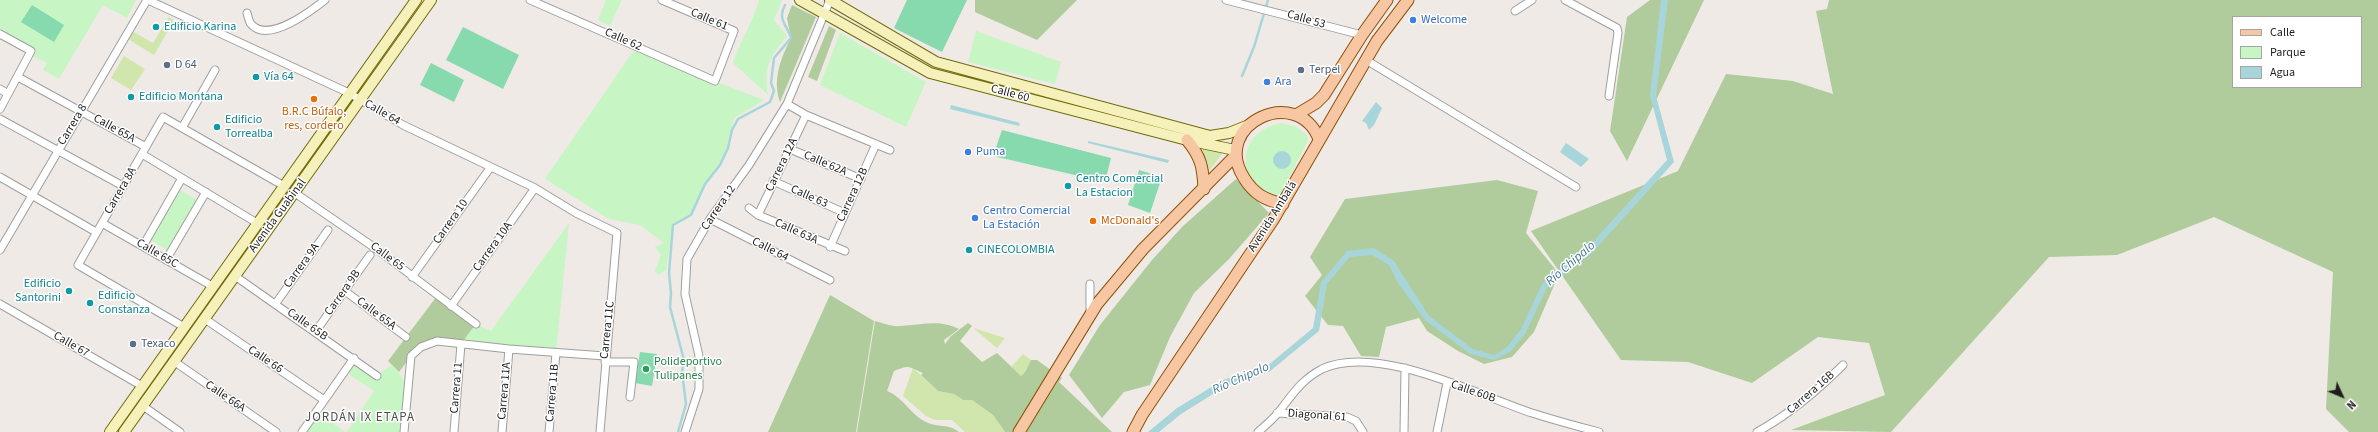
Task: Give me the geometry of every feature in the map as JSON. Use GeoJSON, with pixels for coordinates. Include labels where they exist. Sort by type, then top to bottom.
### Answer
{"type":"FeatureCollection","features":[{"type":"Feature","properties":{"kind":"main road","name":"Avenida Guabinal"},"geometry":{"type":"LineString","coordinates":[[110,432],[416,0]]}},
{"type":"Feature","properties":{"kind":"main road","name":"Avenida Guabinal"},"geometry":{"type":"LineString","coordinates":[[124,432],[296,193],[431,0]]}},
{"type":"Feature","properties":{"kind":"main road","name":"Calle 60"},"geometry":{"type":"LineString","coordinates":[[800,0],[930,73],[1235,153]]}},
{"type":"Feature","properties":{"kind":"main road","name":"Calle 60"},"geometry":{"type":"LineString","coordinates":[[830,0],[936,62],[1210,136],[1229,133],[1249,125]]}},
{"type":"Feature","properties":{"kind":"main road"},"geometry":{"type":"LineString","coordinates":[[1296,115],[1316,103],[1324,95],[1362,35],[1387,0]]}},
{"type":"Feature","properties":{"kind":"main road","name":"Avenida Ambalá"},"geometry":{"type":"LineString","coordinates":[[1133,432],[1142,415],[1283,204],[1319,139],[1366,60],[1408,0]]}},
{"type":"Feature","properties":{"kind":"main road"},"geometry":{"type":"LineString","coordinates":[[1019,432],[1090,314],[1143,249],[1204,189],[1235,153],[1238,140],[1249,125],[1256,119],[1274,113],[1296,115],[1315,128],[1319,139]]}},
{"type":"Feature","properties":{"kind":"main road"},"geometry":{"type":"LineString","coordinates":[[1187,140],[1198,154],[1204,176],[1204,189]]}},
{"type":"Feature","properties":{"kind":"main road"},"geometry":{"type":"LineString","coordinates":[[1235,153],[1242,175],[1253,190],[1264,199],[1283,204]]}},
{"type":"Feature","properties":{"kind":"street","name":"Calle 64"},"geometry":{"type":"LineString","coordinates":[[147,0],[349,93],[403,125],[490,168],[535,188],[576,213],[613,230]]}},
{"type":"Feature","properties":{"kind":"street","name":"Carrera 8"},"geometry":{"type":"LineString","coordinates":[[0,250],[147,0]]}},
{"type":"Feature","properties":{"kind":"street"},"geometry":{"type":"LineString","coordinates":[[247,13],[251,24],[259,30],[272,30],[293,22],[325,0]]}},
{"type":"Feature","properties":{"kind":"street","name":"Calle 62"},"geometry":{"type":"LineString","coordinates":[[530,0],[715,81],[734,31]]}},
{"type":"Feature","properties":{"kind":"street","name":"Calle 61"},"geometry":{"type":"LineString","coordinates":[[662,0],[734,31]]}},
{"type":"Feature","properties":{"kind":"street","name":"Carrera 12"},"geometry":{"type":"LineString","coordinates":[[685,432],[699,389],[699,356],[685,294],[687,259],[710,219],[749,165],[787,104],[830,0]]}},
{"type":"Feature","properties":{"kind":"street","name":"Calle 53"},"geometry":{"type":"LineString","coordinates":[[1226,0],[1266,9],[1362,35]]}},
{"type":"Feature","properties":{"kind":"street"},"geometry":{"type":"LineString","coordinates":[[1515,11],[1532,0]]}},
{"type":"Feature","properties":{"kind":"street"},"geometry":{"type":"LineString","coordinates":[[1565,0],[1617,28],[1618,33],[1609,96]]}},
{"type":"Feature","properties":{"kind":"street"},"geometry":{"type":"LineString","coordinates":[[0,34],[31,51],[0,109]]}},
{"type":"Feature","properties":{"kind":"street"},"geometry":{"type":"LineString","coordinates":[[1366,60],[1576,187]]}},
{"type":"Feature","properties":{"kind":"street"},"geometry":{"type":"LineString","coordinates":[[215,70],[182,128],[284,186]]}},
{"type":"Feature","properties":{"kind":"street","name":"Calle 65A"},"geometry":{"type":"LineString","coordinates":[[18,77],[146,147]]}},
{"type":"Feature","properties":{"kind":"street"},"geometry":{"type":"LineString","coordinates":[[0,89],[8,94]]}},
{"type":"Feature","properties":{"kind":"street"},"geometry":{"type":"LineString","coordinates":[[787,104],[806,115],[890,150]]}},
{"type":"Feature","properties":{"kind":"street","name":"Carrera 12A"},"geometry":{"type":"LineString","coordinates":[[758,215],[806,115]]}},
{"type":"Feature","properties":{"kind":"street","name":"Carrera 8A"},"geometry":{"type":"LineString","coordinates":[[182,128],[163,117],[78,265],[184,327]]}},
{"type":"Feature","properties":{"kind":"street"},"geometry":{"type":"LineString","coordinates":[[0,119],[123,186]]}},
{"type":"Feature","properties":{"kind":"street","name":"Carrera 12B"},"geometry":{"type":"LineString","coordinates":[[830,246],[876,144]]}},
{"type":"Feature","properties":{"kind":"street","name":"Calle 62A"},"geometry":{"type":"LineString","coordinates":[[790,149],[861,179]]}},
{"type":"Feature","properties":{"kind":"street","name":"Calle 65A"},"geometry":{"type":"LineString","coordinates":[[142,154],[257,223]]}},
{"type":"Feature","properties":{"kind":"street","name":"Carrera 10"},"geometry":{"type":"LineString","coordinates":[[412,277],[490,168]]}},
{"type":"Feature","properties":{"kind":"street"},"geometry":{"type":"LineString","coordinates":[[0,177],[96,232]]}},
{"type":"Feature","properties":{"kind":"street"},"geometry":{"type":"LineString","coordinates":[[143,246],[182,178]]}},
{"type":"Feature","properties":{"kind":"street","name":"Calle 63"},"geometry":{"type":"LineString","coordinates":[[773,181],[845,213]]}},
{"type":"Feature","properties":{"kind":"street","name":"Carrera 10A"},"geometry":{"type":"LineString","coordinates":[[451,306],[535,188]]}},
{"type":"Feature","properties":{"kind":"street"},"geometry":{"type":"LineString","coordinates":[[166,260],[206,192]]}},
{"type":"Feature","properties":{"kind":"street","name":"Calle 65"},"geometry":{"type":"LineString","coordinates":[[296,193],[476,324]]}},
{"type":"Feature","properties":{"kind":"street","name":"Calle 63A"},"geometry":{"type":"LineString","coordinates":[[749,208],[758,215],[845,252]]}},
{"type":"Feature","properties":{"kind":"street","name":"Calle 64"},"geometry":{"type":"LineString","coordinates":[[710,219],[830,280]]}},
{"type":"Feature","properties":{"kind":"street","name":"Calle 65C"},"geometry":{"type":"LineString","coordinates":[[102,223],[212,286]]}},
{"type":"Feature","properties":{"kind":"street","name":"Carrera 9A"},"geometry":{"type":"LineString","coordinates":[[276,303],[328,230]]}},
{"type":"Feature","properties":{"kind":"street","name":"Carrera 11C"},"geometry":{"type":"LineString","coordinates":[[600,432],[605,359],[617,233],[613,230]]}},
{"type":"Feature","properties":{"kind":"street","name":"Carrera 9B"},"geometry":{"type":"LineString","coordinates":[[316,331],[370,255]]}},
{"type":"Feature","properties":{"kind":"street","name":"Calle 65B"},"geometry":{"type":"LineString","coordinates":[[235,276],[316,331],[377,376]]}},
{"type":"Feature","properties":{"kind":"street"},"geometry":{"type":"LineString","coordinates":[[1090,284],[1090,314]]}},
{"type":"Feature","properties":{"kind":"street","name":"Calle 65A"},"geometry":{"type":"LineString","coordinates":[[345,291],[406,337]]}},
{"type":"Feature","properties":{"kind":"street","name":"Calle 67"},"geometry":{"type":"LineString","coordinates":[[0,304],[142,386]]}},
{"type":"Feature","properties":{"kind":"street","name":"Calle 66"},"geometry":{"type":"LineString","coordinates":[[205,319],[324,400]]}},
{"type":"Feature","properties":{"kind":"street"},"geometry":{"type":"LineString","coordinates":[[404,432],[411,356],[421,347],[437,342],[634,362],[630,397]]}},
{"type":"Feature","properties":{"kind":"street","name":"Carrera 11"},"geometry":{"type":"LineString","coordinates":[[454,432],[461,344]]}},
{"type":"Feature","properties":{"kind":"street","name":"Carrera 11A"},"geometry":{"type":"LineString","coordinates":[[502,432],[508,349]]}},
{"type":"Feature","properties":{"kind":"street","name":"Carrera 11B"},"geometry":{"type":"LineString","coordinates":[[549,432],[556,353]]}},
{"type":"Feature","properties":{"kind":"street"},"geometry":{"type":"LineString","coordinates":[[302,432],[354,358]]}},
{"type":"Feature","properties":{"kind":"street","name":"Calle 66A"},"geometry":{"type":"LineString","coordinates":[[175,362],[276,432]]}},
{"type":"Feature","properties":{"kind":"street","name":"Calle 60B"},"geometry":{"type":"LineString","coordinates":[[1258,432],[1278,413],[1288,396],[1307,378],[1323,369],[1346,362],[1390,364],[1405,368],[1531,412],[1599,432]]}},
{"type":"Feature","properties":{"kind":"street","name":"Carrera 16B"},"geometry":{"type":"LineString","coordinates":[[1757,432],[1781,419],[1811,396],[1843,365]]}},
{"type":"Feature","properties":{"kind":"street"},"geometry":{"type":"LineString","coordinates":[[1404,432],[1405,368]]}},
{"type":"Feature","properties":{"kind":"street"},"geometry":{"type":"LineString","coordinates":[[1437,432],[1448,383]]}},
{"type":"Feature","properties":{"kind":"street"},"geometry":{"type":"LineString","coordinates":[[143,406],[180,432]]}},
{"type":"Feature","properties":{"kind":"street","name":"Diagonal 61"},"geometry":{"type":"LineString","coordinates":[[1278,413],[1347,417],[1356,421],[1363,432]]}},
{"type":"Feature","properties":{"kind":"green space"},"geometry":{"type":"Polygon","coordinates":[[[0,0],[136,0],[127,18],[103,5],[59,79],[43,70],[47,63],[32,56],[34,50],[0,31],[0,0]]]}},
{"type":"Feature","properties":{"kind":"green space"},"geometry":{"type":"Polygon","coordinates":[[[606,0],[622,0],[610,26],[598,20],[606,0]]]}},
{"type":"Feature","properties":{"kind":"green space"},"geometry":{"type":"Polygon","coordinates":[[[759,0],[782,0],[774,20],[787,36],[776,50],[769,63],[767,77],[768,95],[733,63],[759,0]]]}},
{"type":"Feature","properties":{"kind":"green space"},"geometry":{"type":"Polygon","coordinates":[[[907,0],[967,0],[942,52],[894,28],[907,0]]]}},
{"type":"Feature","properties":{"kind":"green space"},"geometry":{"type":"Polygon","coordinates":[[[975,0],[1077,0],[1037,40],[975,12],[975,0]]]}},
{"type":"Feature","properties":{"kind":"green space"},"geometry":{"type":"Polygon","coordinates":[[[1650,0],[1704,0],[1627,161],[1610,131],[1627,17],[1650,0]]]}},
{"type":"Feature","properties":{"kind":"green space"},"geometry":{"type":"Polygon","coordinates":[[[1829,0],[2378,0],[2378,432],[2349,432],[2326,409],[2333,272],[2214,217],[2117,255],[2049,257],[1891,432],[1791,430],[1885,395],[1869,343],[1818,337],[1752,383],[1688,362],[1621,360],[1531,231],[1678,171],[1726,74],[1793,81],[1833,94],[1816,11],[1827,9],[1829,0]]]}},
{"type":"Feature","properties":{"kind":"green space"},"geometry":{"type":"Polygon","coordinates":[[[32,5],[64,25],[54,42],[21,22],[32,5]]]}},
{"type":"Feature","properties":{"kind":"green space"},"geometry":{"type":"Polygon","coordinates":[[[792,5],[816,17],[780,102],[777,77],[781,61],[791,38],[787,18],[792,5]]]}},
{"type":"Feature","properties":{"kind":"green space"},"geometry":{"type":"Polygon","coordinates":[[[169,17],[174,21],[154,55],[128,39],[132,31],[153,43],[169,17]]]}},
{"type":"Feature","properties":{"kind":"green space"},"geometry":{"type":"Polygon","coordinates":[[[829,26],[836,30],[817,81],[808,77],[829,26]]]}},
{"type":"Feature","properties":{"kind":"green space"},"geometry":{"type":"Polygon","coordinates":[[[463,27],[519,55],[503,89],[446,60],[463,27]]]}},
{"type":"Feature","properties":{"kind":"green space"},"geometry":{"type":"Polygon","coordinates":[[[976,31],[1061,62],[1055,84],[968,62],[976,31]]]}},
{"type":"Feature","properties":{"kind":"green space"},"geometry":{"type":"Polygon","coordinates":[[[840,33],[926,82],[906,127],[820,85],[840,33]]]}},
{"type":"Feature","properties":{"kind":"green space"},"geometry":{"type":"Polygon","coordinates":[[[634,50],[764,100],[734,118],[725,154],[700,194],[691,215],[673,225],[666,270],[658,275],[655,271],[661,255],[655,247],[664,243],[640,225],[609,219],[545,179],[634,50]]]}},
{"type":"Feature","properties":{"kind":"green space"},"geometry":{"type":"Polygon","coordinates":[[[124,56],[145,69],[131,90],[111,78],[124,56]]]}},
{"type":"Feature","properties":{"kind":"green space"},"geometry":{"type":"Polygon","coordinates":[[[431,63],[464,80],[454,102],[420,85],[431,63]]]}},
{"type":"Feature","properties":{"kind":"green space"},"geometry":{"type":"Polygon","coordinates":[[[1281,123],[1295,126],[1307,135],[1308,141],[1281,193],[1273,196],[1260,189],[1251,179],[1247,168],[1246,156],[1249,145],[1256,136],[1267,128],[1281,123]]]}},
{"type":"Feature","properties":{"kind":"green space"},"geometry":{"type":"Polygon","coordinates":[[[1002,130],[1111,158],[1105,182],[993,156],[1002,130]]]}},
{"type":"Feature","properties":{"kind":"green space"},"geometry":{"type":"Polygon","coordinates":[[[1202,148],[1223,153],[1208,172],[1202,148]]]}},
{"type":"Feature","properties":{"kind":"green space"},"geometry":{"type":"Polygon","coordinates":[[[1139,170],[1162,177],[1150,213],[1128,205],[1139,170]]]}},
{"type":"Feature","properties":{"kind":"green space"},"geometry":{"type":"Polygon","coordinates":[[[1236,179],[1269,213],[1229,259],[1194,293],[1170,337],[1150,385],[1124,392],[1102,418],[1069,375],[1100,325],[1152,260],[1183,226],[1236,179]]]}},
{"type":"Feature","properties":{"kind":"green space"},"geometry":{"type":"Polygon","coordinates":[[[1497,180],[1538,191],[1526,233],[1559,274],[1534,332],[1512,357],[1484,364],[1458,351],[1427,331],[1419,318],[1386,327],[1379,357],[1361,356],[1343,326],[1328,325],[1305,296],[1322,275],[1310,257],[1345,199],[1497,180]]]}},
{"type":"Feature","properties":{"kind":"green space"},"geometry":{"type":"Polygon","coordinates":[[[180,190],[199,201],[169,251],[151,240],[180,190]]]}},
{"type":"Feature","properties":{"kind":"green space"},"geometry":{"type":"Polygon","coordinates":[[[569,223],[556,353],[461,344],[476,324],[491,331],[569,223]]]}},
{"type":"Feature","properties":{"kind":"green space"},"geometry":{"type":"Polygon","coordinates":[[[830,295],[874,321],[856,432],[768,432],[830,295]]]}},
{"type":"Feature","properties":{"kind":"green space"},"geometry":{"type":"Polygon","coordinates":[[[437,296],[476,324],[461,344],[437,341],[411,356],[399,372],[388,361],[437,296]]]}},
{"type":"Feature","properties":{"kind":"green space"},"geometry":{"type":"Polygon","coordinates":[[[875,321],[897,326],[937,323],[959,329],[944,340],[945,344],[951,336],[968,323],[972,326],[960,341],[982,362],[997,353],[1021,376],[1025,372],[1031,360],[1037,360],[1062,378],[1059,382],[1112,432],[1005,432],[993,415],[972,400],[963,400],[954,394],[938,391],[921,375],[923,373],[907,367],[894,371],[887,391],[898,397],[916,415],[926,422],[951,427],[959,432],[857,432],[875,321]]]}},
{"type":"Feature","properties":{"kind":"green space"},"geometry":{"type":"Polygon","coordinates":[[[973,328],[1005,338],[997,348],[973,328]]]}},
{"type":"Feature","properties":{"kind":"green space","name":"Polideportivo Tulipanes"},"geometry":{"type":"Polygon","coordinates":[[[640,352],[657,354],[652,386],[635,383],[640,352]]]}},
{"type":"Feature","properties":{"kind":"green space"},"geometry":{"type":"Polygon","coordinates":[[[1023,354],[1031,360],[1025,372],[1021,376],[1011,367],[1023,354]]]}},
{"type":"Feature","properties":{"kind":"green space"},"geometry":{"type":"Polygon","coordinates":[[[354,358],[377,375],[392,365],[399,373],[407,388],[408,396],[404,432],[347,432],[374,391],[345,372],[354,358]]]}},
{"type":"Feature","properties":{"kind":"green space"},"geometry":{"type":"Polygon","coordinates":[[[913,368],[938,391],[954,394],[963,400],[972,400],[993,415],[1005,432],[965,432],[952,420],[935,420],[926,416],[903,396],[913,368]]]}},
{"type":"Feature","properties":{"kind":"green space"},"geometry":{"type":"Polygon","coordinates":[[[317,411],[345,432],[302,432],[317,411]]]}},
{"type":"Feature","properties":{"kind":"water","name":"Río Chipalo"},"geometry":{"type":"Polygon","coordinates":[[[1661,0],[1668,0],[1656,96],[1674,162],[1594,251],[1547,288],[1525,334],[1510,352],[1494,360],[1470,354],[1425,320],[1398,283],[1389,265],[1372,255],[1350,257],[1327,284],[1319,331],[1269,372],[1226,386],[1181,414],[1159,432],[1148,432],[1177,408],[1223,380],[1266,367],[1313,328],[1321,282],[1347,251],[1374,248],[1394,261],[1429,316],[1473,349],[1494,355],[1507,347],[1521,329],[1542,284],[1589,246],[1667,160],[1650,95],[1661,0]]]}},
{"type":"Feature","properties":{"kind":"water"},"geometry":{"type":"Polygon","coordinates":[[[1376,102],[1382,108],[1374,125],[1369,130],[1366,123],[1362,121],[1376,102]]]}},
{"type":"Feature","properties":{"kind":"water"},"geometry":{"type":"Polygon","coordinates":[[[951,105],[1020,123],[1019,126],[950,109],[951,105]]]}},
{"type":"Feature","properties":{"kind":"water"},"geometry":{"type":"Polygon","coordinates":[[[1088,141],[1169,160],[1168,163],[1088,143],[1088,141]]]}},
{"type":"Feature","properties":{"kind":"water"},"geometry":{"type":"Polygon","coordinates":[[[1566,143],[1589,159],[1581,167],[1560,152],[1566,143]]]}},
{"type":"Feature","properties":{"kind":"water"},"geometry":{"type":"Polygon","coordinates":[[[1278,151],[1286,151],[1291,156],[1289,167],[1286,169],[1278,169],[1273,164],[1273,156],[1278,151]]]}},
{"type":"Feature","properties":{"kind":"waterway"},"geometry":{"type":"LineString","coordinates":[[1242,76],[1254,47],[1268,0]]}},
{"type":"Feature","properties":{"kind":"waterway"},"geometry":{"type":"LineString","coordinates":[[678,432],[686,404],[682,372],[684,360],[670,307],[671,293],[669,273],[673,225],[691,215],[705,184],[720,165],[728,148],[732,130],[738,119],[770,102],[774,91],[771,83],[774,58],[791,38],[782,18],[785,5]]}},
{"type":"Feature","properties":{"kind":"place","name":"Welcome"},"geometry":{"type":"Point","coordinates":[1413,20]}},
{"type":"Feature","properties":{"kind":"place","name":"Edificio Karina"},"geometry":{"type":"Point","coordinates":[156,27]}},
{"type":"Feature","properties":{"kind":"place","name":"D 64"},"geometry":{"type":"Point","coordinates":[167,65]}},
{"type":"Feature","properties":{"kind":"place","name":"Terpel"},"geometry":{"type":"Point","coordinates":[1301,70]}},
{"type":"Feature","properties":{"kind":"place","name":"Vía 64"},"geometry":{"type":"Point","coordinates":[256,77]}},
{"type":"Feature","properties":{"kind":"place","name":"Ara"},"geometry":{"type":"Point","coordinates":[1267,82]}},
{"type":"Feature","properties":{"kind":"place","name":"Edificio Montana"},"geometry":{"type":"Point","coordinates":[131,97]}},
{"type":"Feature","properties":{"kind":"place","name":"B.R.C Búfalo, res, cordero"},"geometry":{"type":"Point","coordinates":[314,99]}},
{"type":"Feature","properties":{"kind":"place","name":"Edificio Torrealba"},"geometry":{"type":"Point","coordinates":[217,127]}},
{"type":"Feature","properties":{"kind":"place","name":"Puma"},"geometry":{"type":"Point","coordinates":[968,152]}},
{"type":"Feature","properties":{"kind":"place","name":"Centro Comercial La Estacion"},"geometry":{"type":"Point","coordinates":[1068,186]}},
{"type":"Feature","properties":{"kind":"place","name":"Centro Comercial La Estación"},"geometry":{"type":"Point","coordinates":[975,218]}},
{"type":"Feature","properties":{"kind":"place","name":"McDonald's"},"geometry":{"type":"Point","coordinates":[1093,221]}},
{"type":"Feature","properties":{"kind":"place","name":"CINECOLOMBIA"},"geometry":{"type":"Point","coordinates":[969,250]}},
{"type":"Feature","properties":{"kind":"place","name":"Edificio Santorini"},"geometry":{"type":"Point","coordinates":[69,291]}},
{"type":"Feature","properties":{"kind":"place","name":"Edificio Constanza"},"geometry":{"type":"Point","coordinates":[90,303]}},
{"type":"Feature","properties":{"kind":"place","name":"Texaco"},"geometry":{"type":"Point","coordinates":[133,344]}},
{"type":"Feature","properties":{"kind":"place","name":"Polideportivo Tulipanes"},"geometry":{"type":"Point","coordinates":[646,369]}},
{"type":"Feature","properties":{"kind":"district","name":"JORDÁN IX ETAPA"},"geometry":{"type":"Point","coordinates":[360,418]}}]}
